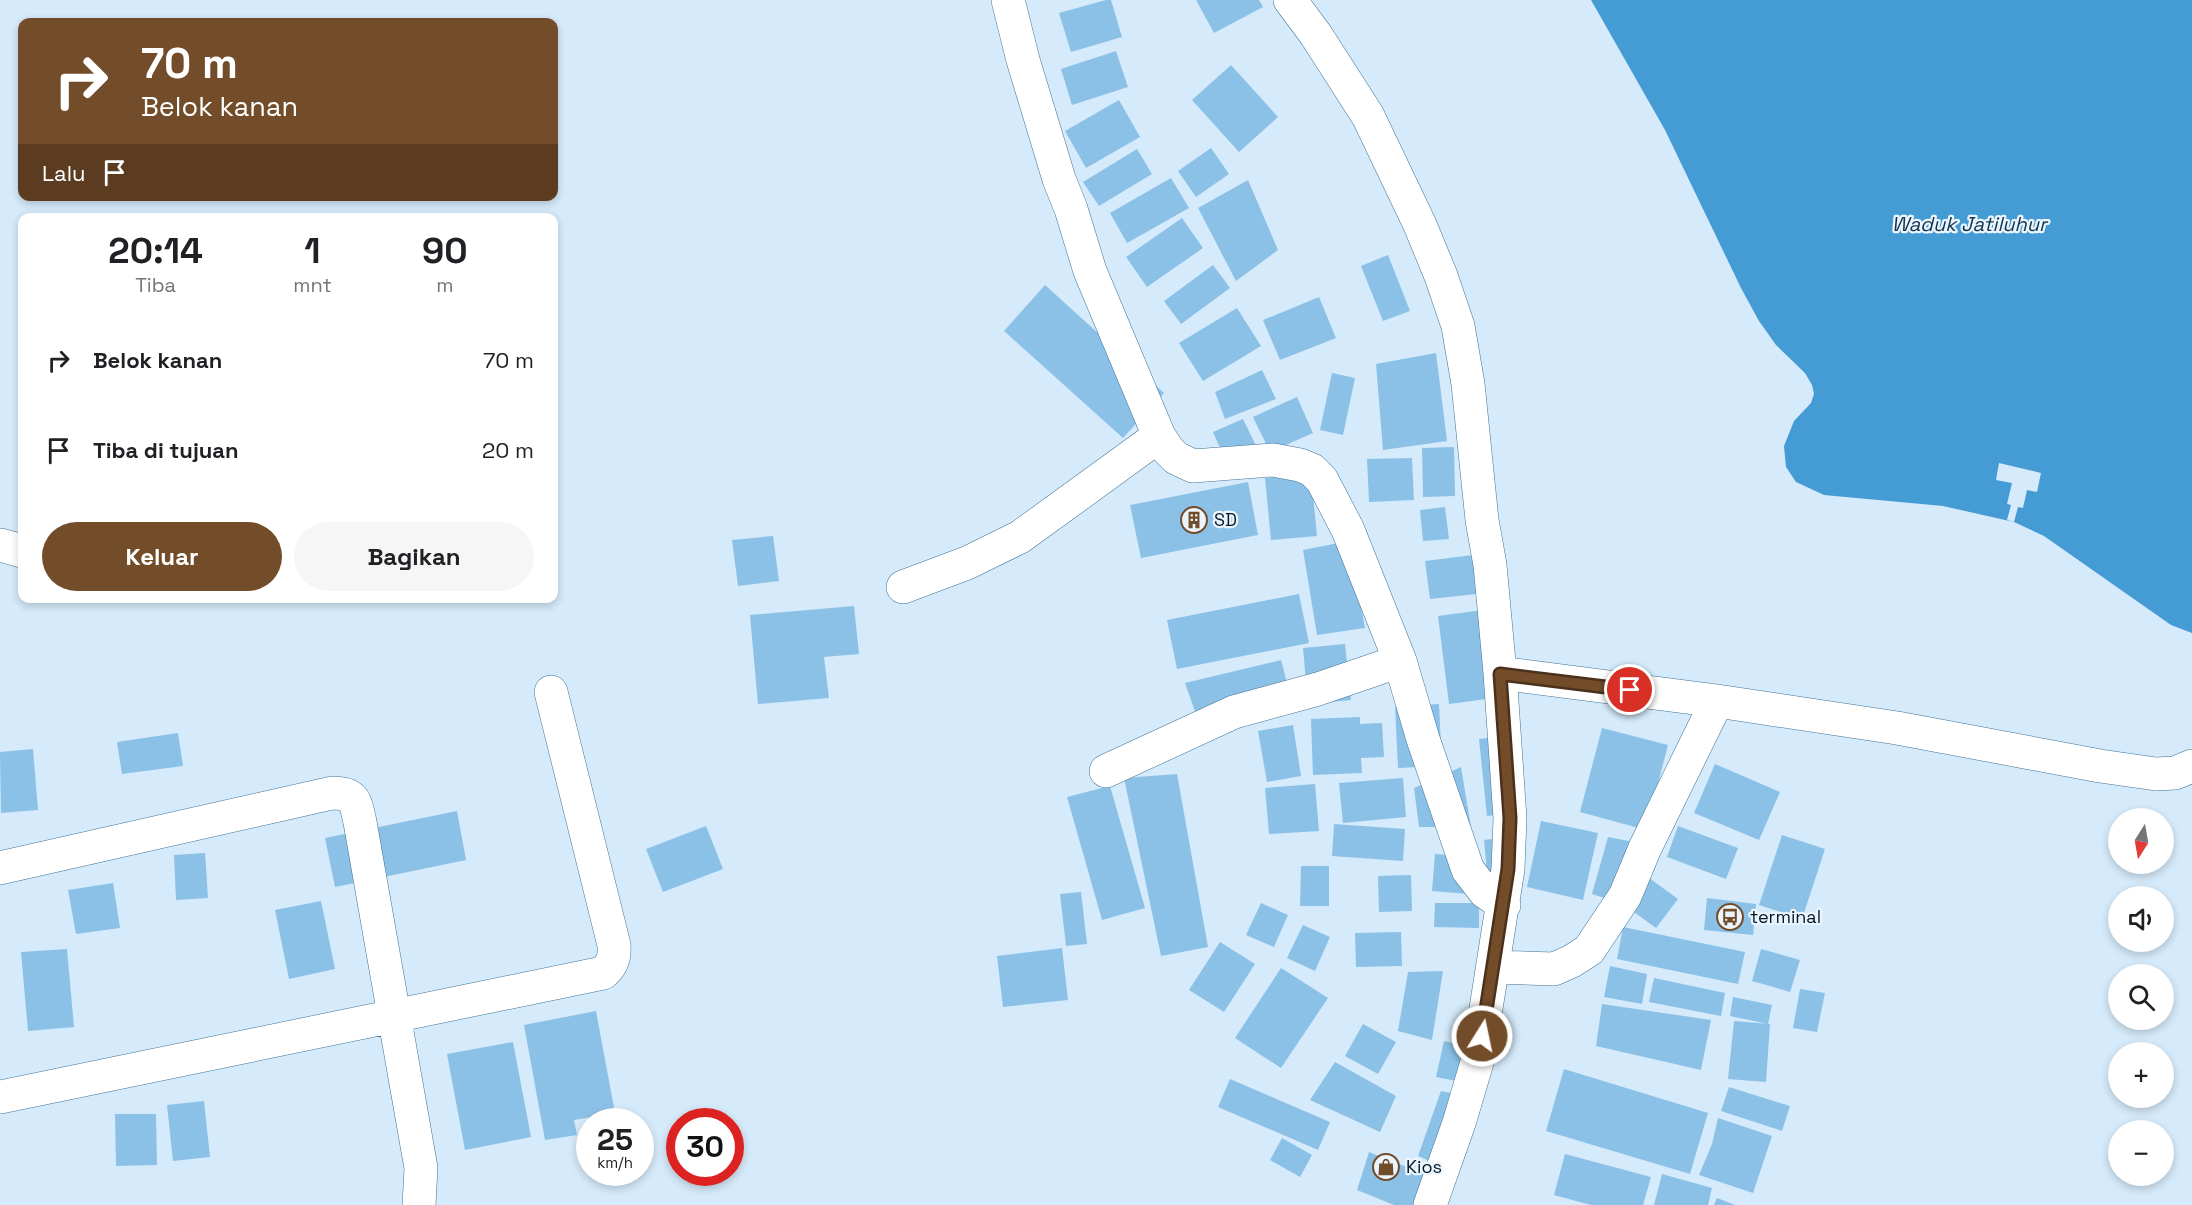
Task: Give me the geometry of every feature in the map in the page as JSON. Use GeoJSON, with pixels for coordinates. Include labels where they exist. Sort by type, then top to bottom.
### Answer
{"type":"FeatureCollection","features":[{"type":"Feature","properties":{"kind":"street"},"geometry":{"type":"LineString","coordinates":[[1008,0],[1023,60],[1090,271],[1160,436],[1176,458],[1193,466],[1273,460],[1300,465],[1312,470],[1322,480],[1348,530],[1400,661],[1423,739],[1468,870],[1485,892],[1504,905]]}},
{"type":"Feature","properties":{"kind":"street"},"geometry":{"type":"LineString","coordinates":[[1290,0],[1316,35],[1368,116],[1420,225],[1458,326],[1468,384],[1482,520],[1490,565],[1510,818],[1508,869],[1478,1059],[1459,1123],[1430,1205]]}},
{"type":"Feature","properties":{"kind":"street"},"geometry":{"type":"LineString","coordinates":[[903,587],[967,563],[1020,537],[1160,436]]}},
{"type":"Feature","properties":{"kind":"street"},"geometry":{"type":"LineString","coordinates":[[0,545],[18,550]]}},
{"type":"Feature","properties":{"kind":"street"},"geometry":{"type":"LineString","coordinates":[[1106,771],[1234,712],[1318,689],[1400,661]]}},
{"type":"Feature","properties":{"kind":"street"},"geometry":{"type":"LineString","coordinates":[[1500,674],[1717,701],[1897,728],[2100,766],[2156,774],[2175,773],[2192,766]]}},
{"type":"Feature","properties":{"kind":"street"},"geometry":{"type":"LineString","coordinates":[[0,1097],[603,973],[610,968],[615,954],[614,945],[551,692]]}},
{"type":"Feature","properties":{"kind":"street"},"geometry":{"type":"LineString","coordinates":[[1494,967],[1554,969],[1589,950],[1625,896],[1645,848],[1717,701]]}},
{"type":"Feature","properties":{"kind":"street"},"geometry":{"type":"LineString","coordinates":[[0,868],[332,793],[345,793],[354,800],[360,822],[421,1168],[419,1205]]}},
{"type":"Feature","properties":{"kind":"water","name":"Waduk Jatiluhur"},"geometry":{"type":"Polygon","coordinates":[[[1591,0],[2192,0],[2192,633],[2171,625],[2044,536],[2014,522],[1943,506],[1824,495],[1796,482],[1786,467],[1784,446],[1794,421],[1811,403],[1814,394],[1812,385],[1805,373],[1776,345],[1759,321],[1665,130],[1591,0]]]}},
{"type":"Feature","properties":{"kind":"pier"},"geometry":{"type":"Polygon","coordinates":[[[1999,463],[2041,473],[2037,492],[2027,490],[2023,508],[2018,507],[2014,522],[2007,520],[2011,505],[2007,504],[2012,483],[1996,480],[1999,463]]]}},
{"type":"Feature","properties":{"kind":"building"},"geometry":{"type":"Polygon","coordinates":[[[1111,0],[1122,37],[1071,52],[1059,13],[1111,0]]]}},
{"type":"Feature","properties":{"kind":"building"},"geometry":{"type":"Polygon","coordinates":[[[1196,0],[1259,0],[1263,7],[1214,33],[1196,0]]]}},
{"type":"Feature","properties":{"kind":"building"},"geometry":{"type":"Polygon","coordinates":[[[1116,51],[1128,87],[1072,105],[1061,69],[1116,51]]]}},
{"type":"Feature","properties":{"kind":"building"},"geometry":{"type":"Polygon","coordinates":[[[1231,65],[1278,117],[1239,152],[1192,100],[1231,65]]]}},
{"type":"Feature","properties":{"kind":"building"},"geometry":{"type":"Polygon","coordinates":[[[1119,100],[1140,137],[1086,168],[1065,131],[1119,100]]]}},
{"type":"Feature","properties":{"kind":"building"},"geometry":{"type":"Polygon","coordinates":[[[1211,148],[1229,174],[1196,197],[1178,171],[1211,148]]]}},
{"type":"Feature","properties":{"kind":"building"},"geometry":{"type":"Polygon","coordinates":[[[1137,149],[1152,174],[1099,206],[1083,182],[1137,149]]]}},
{"type":"Feature","properties":{"kind":"building"},"geometry":{"type":"Polygon","coordinates":[[[1171,178],[1189,208],[1127,243],[1110,213],[1171,178]]]}},
{"type":"Feature","properties":{"kind":"building"},"geometry":{"type":"Polygon","coordinates":[[[1248,180],[1278,250],[1236,281],[1198,208],[1248,180]]]}},
{"type":"Feature","properties":{"kind":"building"},"geometry":{"type":"Polygon","coordinates":[[[1182,218],[1203,248],[1147,287],[1126,257],[1182,218]]]}},
{"type":"Feature","properties":{"kind":"building"},"geometry":{"type":"Polygon","coordinates":[[[1388,255],[1410,311],[1383,321],[1361,266],[1388,255]]]}},
{"type":"Feature","properties":{"kind":"building"},"geometry":{"type":"Polygon","coordinates":[[[1213,265],[1230,288],[1181,324],[1164,301],[1213,265]]]}},
{"type":"Feature","properties":{"kind":"building"},"geometry":{"type":"Polygon","coordinates":[[[1045,285],[1164,393],[1123,438],[1004,331],[1045,285]]]}},
{"type":"Feature","properties":{"kind":"building"},"geometry":{"type":"Polygon","coordinates":[[[1319,297],[1336,338],[1280,360],[1263,320],[1319,297]]]}},
{"type":"Feature","properties":{"kind":"building"},"geometry":{"type":"Polygon","coordinates":[[[1237,308],[1261,346],[1203,381],[1179,343],[1237,308]]]}},
{"type":"Feature","properties":{"kind":"building"},"geometry":{"type":"Polygon","coordinates":[[[1436,353],[1447,441],[1383,450],[1376,364],[1436,353]]]}},
{"type":"Feature","properties":{"kind":"building"},"geometry":{"type":"Polygon","coordinates":[[[1262,370],[1276,399],[1225,419],[1215,392],[1262,370]]]}},
{"type":"Feature","properties":{"kind":"building"},"geometry":{"type":"Polygon","coordinates":[[[1332,373],[1355,378],[1343,435],[1320,430],[1332,373]]]}},
{"type":"Feature","properties":{"kind":"building"},"geometry":{"type":"Polygon","coordinates":[[[1297,397],[1313,433],[1270,452],[1253,417],[1297,397]]]}},
{"type":"Feature","properties":{"kind":"building"},"geometry":{"type":"Polygon","coordinates":[[[1243,419],[1261,456],[1230,470],[1213,432],[1243,419]]]}},
{"type":"Feature","properties":{"kind":"building"},"geometry":{"type":"Polygon","coordinates":[[[1454,447],[1455,496],[1423,497],[1422,448],[1454,447]]]}},
{"type":"Feature","properties":{"kind":"building"},"geometry":{"type":"Polygon","coordinates":[[[1412,458],[1414,500],[1369,502],[1367,459],[1412,458]]]}},
{"type":"Feature","properties":{"kind":"building"},"geometry":{"type":"Polygon","coordinates":[[[1311,474],[1317,536],[1271,540],[1265,478],[1311,474]]]}},
{"type":"Feature","properties":{"kind":"building","name":"SD"},"geometry":{"type":"Polygon","coordinates":[[[1248,482],[1258,535],[1141,558],[1130,505],[1248,482]]]}},
{"type":"Feature","properties":{"kind":"building"},"geometry":{"type":"Polygon","coordinates":[[[1445,507],[1449,539],[1423,541],[1420,510],[1445,507]]]}},
{"type":"Feature","properties":{"kind":"building"},"geometry":{"type":"Polygon","coordinates":[[[773,536],[779,581],[738,586],[732,540],[773,536]]]}},
{"type":"Feature","properties":{"kind":"building"},"geometry":{"type":"Polygon","coordinates":[[[1349,541],[1365,628],[1317,635],[1303,550],[1349,541]]]}},
{"type":"Feature","properties":{"kind":"building"},"geometry":{"type":"Polygon","coordinates":[[[1473,555],[1477,594],[1430,599],[1425,561],[1473,555]]]}},
{"type":"Feature","properties":{"kind":"building"},"geometry":{"type":"Polygon","coordinates":[[[1299,594],[1309,643],[1177,669],[1167,620],[1299,594]]]}},
{"type":"Feature","properties":{"kind":"building"},"geometry":{"type":"Polygon","coordinates":[[[854,606],[859,654],[824,657],[829,698],[758,704],[750,615],[854,606]]]}},
{"type":"Feature","properties":{"kind":"building"},"geometry":{"type":"Polygon","coordinates":[[[1491,609],[1502,697],[1449,704],[1438,616],[1491,609]]]}},
{"type":"Feature","properties":{"kind":"building"},"geometry":{"type":"Polygon","coordinates":[[[1345,644],[1351,700],[1308,704],[1303,648],[1345,644]]]}},
{"type":"Feature","properties":{"kind":"building"},"geometry":{"type":"Polygon","coordinates":[[[1281,660],[1290,694],[1202,731],[1185,683],[1281,660]]]}},
{"type":"Feature","properties":{"kind":"building"},"geometry":{"type":"Polygon","coordinates":[[[1439,704],[1442,766],[1398,768],[1395,707],[1439,704]]]}},
{"type":"Feature","properties":{"kind":"building"},"geometry":{"type":"Polygon","coordinates":[[[1360,717],[1360,724],[1382,723],[1384,757],[1361,758],[1362,773],[1313,775],[1311,719],[1360,717]]]}},
{"type":"Feature","properties":{"kind":"building"},"geometry":{"type":"Polygon","coordinates":[[[1293,725],[1301,776],[1267,782],[1258,731],[1293,725]]]}},
{"type":"Feature","properties":{"kind":"building"},"geometry":{"type":"Polygon","coordinates":[[[1602,728],[1668,745],[1646,830],[1580,812],[1602,728]]]}},
{"type":"Feature","properties":{"kind":"building"},"geometry":{"type":"Polygon","coordinates":[[[178,733],[183,766],[122,774],[117,742],[178,733]]]}},
{"type":"Feature","properties":{"kind":"building"},"geometry":{"type":"Polygon","coordinates":[[[1509,736],[1518,813],[1487,816],[1479,739],[1509,736]]]}},
{"type":"Feature","properties":{"kind":"building"},"geometry":{"type":"Polygon","coordinates":[[[33,749],[38,810],[1,813],[0,752],[33,749]]]}},
{"type":"Feature","properties":{"kind":"building"},"geometry":{"type":"Polygon","coordinates":[[[1715,764],[1780,792],[1759,840],[1694,813],[1715,764]]]}},
{"type":"Feature","properties":{"kind":"building"},"geometry":{"type":"Polygon","coordinates":[[[1461,767],[1471,827],[1419,827],[1414,788],[1461,767]]]}},
{"type":"Feature","properties":{"kind":"building"},"geometry":{"type":"Polygon","coordinates":[[[1177,774],[1208,947],[1161,956],[1124,778],[1177,774]]]}},
{"type":"Feature","properties":{"kind":"building"},"geometry":{"type":"Polygon","coordinates":[[[1403,778],[1406,817],[1343,823],[1339,783],[1403,778]]]}},
{"type":"Feature","properties":{"kind":"building"},"geometry":{"type":"Polygon","coordinates":[[[1315,784],[1319,831],[1269,834],[1265,788],[1315,784]]]}},
{"type":"Feature","properties":{"kind":"building"},"geometry":{"type":"Polygon","coordinates":[[[1110,786],[1145,908],[1102,920],[1067,797],[1110,786]]]}},
{"type":"Feature","properties":{"kind":"building"},"geometry":{"type":"Polygon","coordinates":[[[457,811],[466,860],[335,887],[325,838],[457,811]]]}},
{"type":"Feature","properties":{"kind":"building"},"geometry":{"type":"Polygon","coordinates":[[[1541,821],[1598,833],[1583,900],[1527,887],[1541,821]]]}},
{"type":"Feature","properties":{"kind":"building"},"geometry":{"type":"Polygon","coordinates":[[[1334,824],[1405,829],[1403,861],[1332,856],[1334,824]]]}},
{"type":"Feature","properties":{"kind":"building"},"geometry":{"type":"Polygon","coordinates":[[[706,826],[723,869],[663,892],[646,849],[706,826]]]}},
{"type":"Feature","properties":{"kind":"building"},"geometry":{"type":"Polygon","coordinates":[[[1678,826],[1738,848],[1726,879],[1667,857],[1678,826]]]}},
{"type":"Feature","properties":{"kind":"building"},"geometry":{"type":"Polygon","coordinates":[[[1782,835],[1825,849],[1802,919],[1759,905],[1782,835]]]}},
{"type":"Feature","properties":{"kind":"building"},"geometry":{"type":"Polygon","coordinates":[[[1510,837],[1488,882],[1484,840],[1510,837]]]}},
{"type":"Feature","properties":{"kind":"building"},"geometry":{"type":"Polygon","coordinates":[[[1608,837],[1639,843],[1617,902],[1592,894],[1608,837]]]}},
{"type":"Feature","properties":{"kind":"building"},"geometry":{"type":"Polygon","coordinates":[[[205,853],[208,898],[176,900],[174,855],[205,853]]]}},
{"type":"Feature","properties":{"kind":"building"},"geometry":{"type":"Polygon","coordinates":[[[1435,854],[1472,857],[1469,894],[1432,891],[1435,854]]]}},
{"type":"Feature","properties":{"kind":"building"},"geometry":{"type":"Polygon","coordinates":[[[1301,866],[1329,866],[1329,906],[1300,906],[1301,866]]]}},
{"type":"Feature","properties":{"kind":"building"},"geometry":{"type":"Polygon","coordinates":[[[1411,875],[1412,911],[1379,912],[1378,876],[1411,875]]]}},
{"type":"Feature","properties":{"kind":"building"},"geometry":{"type":"Polygon","coordinates":[[[1649,878],[1678,899],[1656,928],[1627,907],[1649,878]]]}},
{"type":"Feature","properties":{"kind":"building"},"geometry":{"type":"Polygon","coordinates":[[[113,883],[120,928],[76,934],[68,890],[113,883]]]}},
{"type":"Feature","properties":{"kind":"building"},"geometry":{"type":"Polygon","coordinates":[[[1081,892],[1087,944],[1066,946],[1060,894],[1081,892]]]}},
{"type":"Feature","properties":{"kind":"building","name":"terminal"},"geometry":{"type":"Polygon","coordinates":[[[1707,898],[1756,904],[1753,935],[1704,930],[1707,898]]]}},
{"type":"Feature","properties":{"kind":"building"},"geometry":{"type":"Polygon","coordinates":[[[321,901],[335,969],[289,979],[275,910],[321,901]]]}},
{"type":"Feature","properties":{"kind":"building"},"geometry":{"type":"Polygon","coordinates":[[[1261,903],[1288,915],[1274,947],[1246,935],[1261,903]]]}},
{"type":"Feature","properties":{"kind":"building"},"geometry":{"type":"Polygon","coordinates":[[[1435,903],[1479,903],[1479,928],[1434,927],[1435,903]]]}},
{"type":"Feature","properties":{"kind":"building"},"geometry":{"type":"Polygon","coordinates":[[[1303,925],[1330,937],[1315,971],[1287,958],[1303,925]]]}},
{"type":"Feature","properties":{"kind":"building"},"geometry":{"type":"Polygon","coordinates":[[[1623,927],[1745,952],[1738,984],[1617,959],[1623,927]]]}},
{"type":"Feature","properties":{"kind":"building"},"geometry":{"type":"Polygon","coordinates":[[[1401,932],[1402,966],[1356,967],[1355,933],[1401,932]]]}},
{"type":"Feature","properties":{"kind":"building"},"geometry":{"type":"Polygon","coordinates":[[[1220,942],[1255,964],[1224,1012],[1189,990],[1220,942]]]}},
{"type":"Feature","properties":{"kind":"building"},"geometry":{"type":"Polygon","coordinates":[[[1062,948],[1068,1000],[1003,1007],[997,956],[1062,948]]]}},
{"type":"Feature","properties":{"kind":"building"},"geometry":{"type":"Polygon","coordinates":[[[67,949],[74,1027],[28,1031],[21,952],[67,949]]]}},
{"type":"Feature","properties":{"kind":"building"},"geometry":{"type":"Polygon","coordinates":[[[1761,949],[1800,960],[1790,992],[1752,981],[1761,949]]]}},
{"type":"Feature","properties":{"kind":"building"},"geometry":{"type":"Polygon","coordinates":[[[1610,966],[1647,974],[1642,1004],[1604,997],[1610,966]]]}},
{"type":"Feature","properties":{"kind":"building"},"geometry":{"type":"Polygon","coordinates":[[[1281,968],[1328,998],[1281,1068],[1235,1038],[1281,968]]]}},
{"type":"Feature","properties":{"kind":"building"},"geometry":{"type":"Polygon","coordinates":[[[1443,971],[1432,1040],[1398,1031],[1408,972],[1443,971]]]}},
{"type":"Feature","properties":{"kind":"building"},"geometry":{"type":"Polygon","coordinates":[[[1654,978],[1725,993],[1721,1016],[1649,1002],[1654,978]]]}},
{"type":"Feature","properties":{"kind":"building"},"geometry":{"type":"Polygon","coordinates":[[[1800,989],[1825,993],[1817,1032],[1793,1028],[1800,989]]]}},
{"type":"Feature","properties":{"kind":"building"},"geometry":{"type":"Polygon","coordinates":[[[1733,997],[1772,1005],[1768,1024],[1730,1016],[1733,997]]]}},
{"type":"Feature","properties":{"kind":"building"},"geometry":{"type":"Polygon","coordinates":[[[1602,1004],[1711,1020],[1701,1070],[1596,1046],[1602,1004]]]}},
{"type":"Feature","properties":{"kind":"building"},"geometry":{"type":"Polygon","coordinates":[[[596,1011],[614,1108],[576,1108],[576,1120],[574,1120],[576,1135],[545,1140],[524,1025],[596,1011]]]}},
{"type":"Feature","properties":{"kind":"building"},"geometry":{"type":"Polygon","coordinates":[[[1734,1021],[1770,1024],[1766,1082],[1728,1079],[1734,1021]]]}},
{"type":"Feature","properties":{"kind":"building"},"geometry":{"type":"Polygon","coordinates":[[[1363,1024],[1396,1042],[1378,1074],[1345,1056],[1363,1024]]]}},
{"type":"Feature","properties":{"kind":"building"},"geometry":{"type":"Polygon","coordinates":[[[1444,1041],[1484,1050],[1476,1085],[1436,1077],[1444,1041]]]}},
{"type":"Feature","properties":{"kind":"building"},"geometry":{"type":"Polygon","coordinates":[[[513,1042],[531,1137],[465,1150],[447,1054],[513,1042]]]}},
{"type":"Feature","properties":{"kind":"building"},"geometry":{"type":"Polygon","coordinates":[[[1335,1062],[1396,1096],[1380,1132],[1310,1100],[1335,1062]]]}},
{"type":"Feature","properties":{"kind":"building"},"geometry":{"type":"Polygon","coordinates":[[[1564,1069],[1708,1113],[1690,1174],[1546,1131],[1564,1069]]]}},
{"type":"Feature","properties":{"kind":"building"},"geometry":{"type":"Polygon","coordinates":[[[1230,1079],[1330,1122],[1318,1150],[1218,1107],[1230,1079]]]}},
{"type":"Feature","properties":{"kind":"building"},"geometry":{"type":"Polygon","coordinates":[[[1729,1087],[1790,1106],[1782,1131],[1721,1111],[1729,1087]]]}},
{"type":"Feature","properties":{"kind":"building"},"geometry":{"type":"Polygon","coordinates":[[[1441,1091],[1475,1098],[1453,1171],[1418,1156],[1441,1091]]]}},
{"type":"Feature","properties":{"kind":"building"},"geometry":{"type":"Polygon","coordinates":[[[204,1101],[210,1157],[173,1161],[167,1105],[204,1101]]]}},
{"type":"Feature","properties":{"kind":"building"},"geometry":{"type":"Polygon","coordinates":[[[115,1114],[156,1114],[157,1165],[116,1166],[115,1114]]]}},
{"type":"Feature","properties":{"kind":"building"},"geometry":{"type":"Polygon","coordinates":[[[1718,1118],[1772,1136],[1753,1193],[1699,1175],[1712,1144],[1718,1118]]]}},
{"type":"Feature","properties":{"kind":"building"},"geometry":{"type":"Polygon","coordinates":[[[1282,1138],[1312,1155],[1300,1177],[1270,1160],[1282,1138]]]}},
{"type":"Feature","properties":{"kind":"building","name":"Kios"},"geometry":{"type":"Polygon","coordinates":[[[1369,1152],[1447,1183],[1440,1205],[1394,1205],[1357,1190],[1369,1152]]]}},
{"type":"Feature","properties":{"kind":"building"},"geometry":{"type":"Polygon","coordinates":[[[1565,1154],[1651,1177],[1643,1205],[1591,1205],[1554,1195],[1565,1154]]]}},
{"type":"Feature","properties":{"kind":"building"},"geometry":{"type":"Polygon","coordinates":[[[1662,1174],[1712,1188],[1708,1205],[1654,1205],[1662,1174]]]}},
{"type":"Feature","properties":{"kind":"building"},"geometry":{"type":"Polygon","coordinates":[[[1717,1198],[1735,1205],[1714,1205],[1717,1198]]]}},
{"type":"Feature","properties":{"kind":"place","name":"SD"},"geometry":{"type":"Point","coordinates":[1194,520]}},
{"type":"Feature","properties":{"kind":"place","name":"terminal"},"geometry":{"type":"Point","coordinates":[1730,917]}},
{"type":"Feature","properties":{"kind":"place","name":"Kios"},"geometry":{"type":"Point","coordinates":[1386,1167]}},
{"type":"Feature","properties":{"kind":"route"},"geometry":{"type":"LineString","coordinates":[[1482,1036],[1508,869],[1510,818],[1500,674],[1630,690]]}}]}
